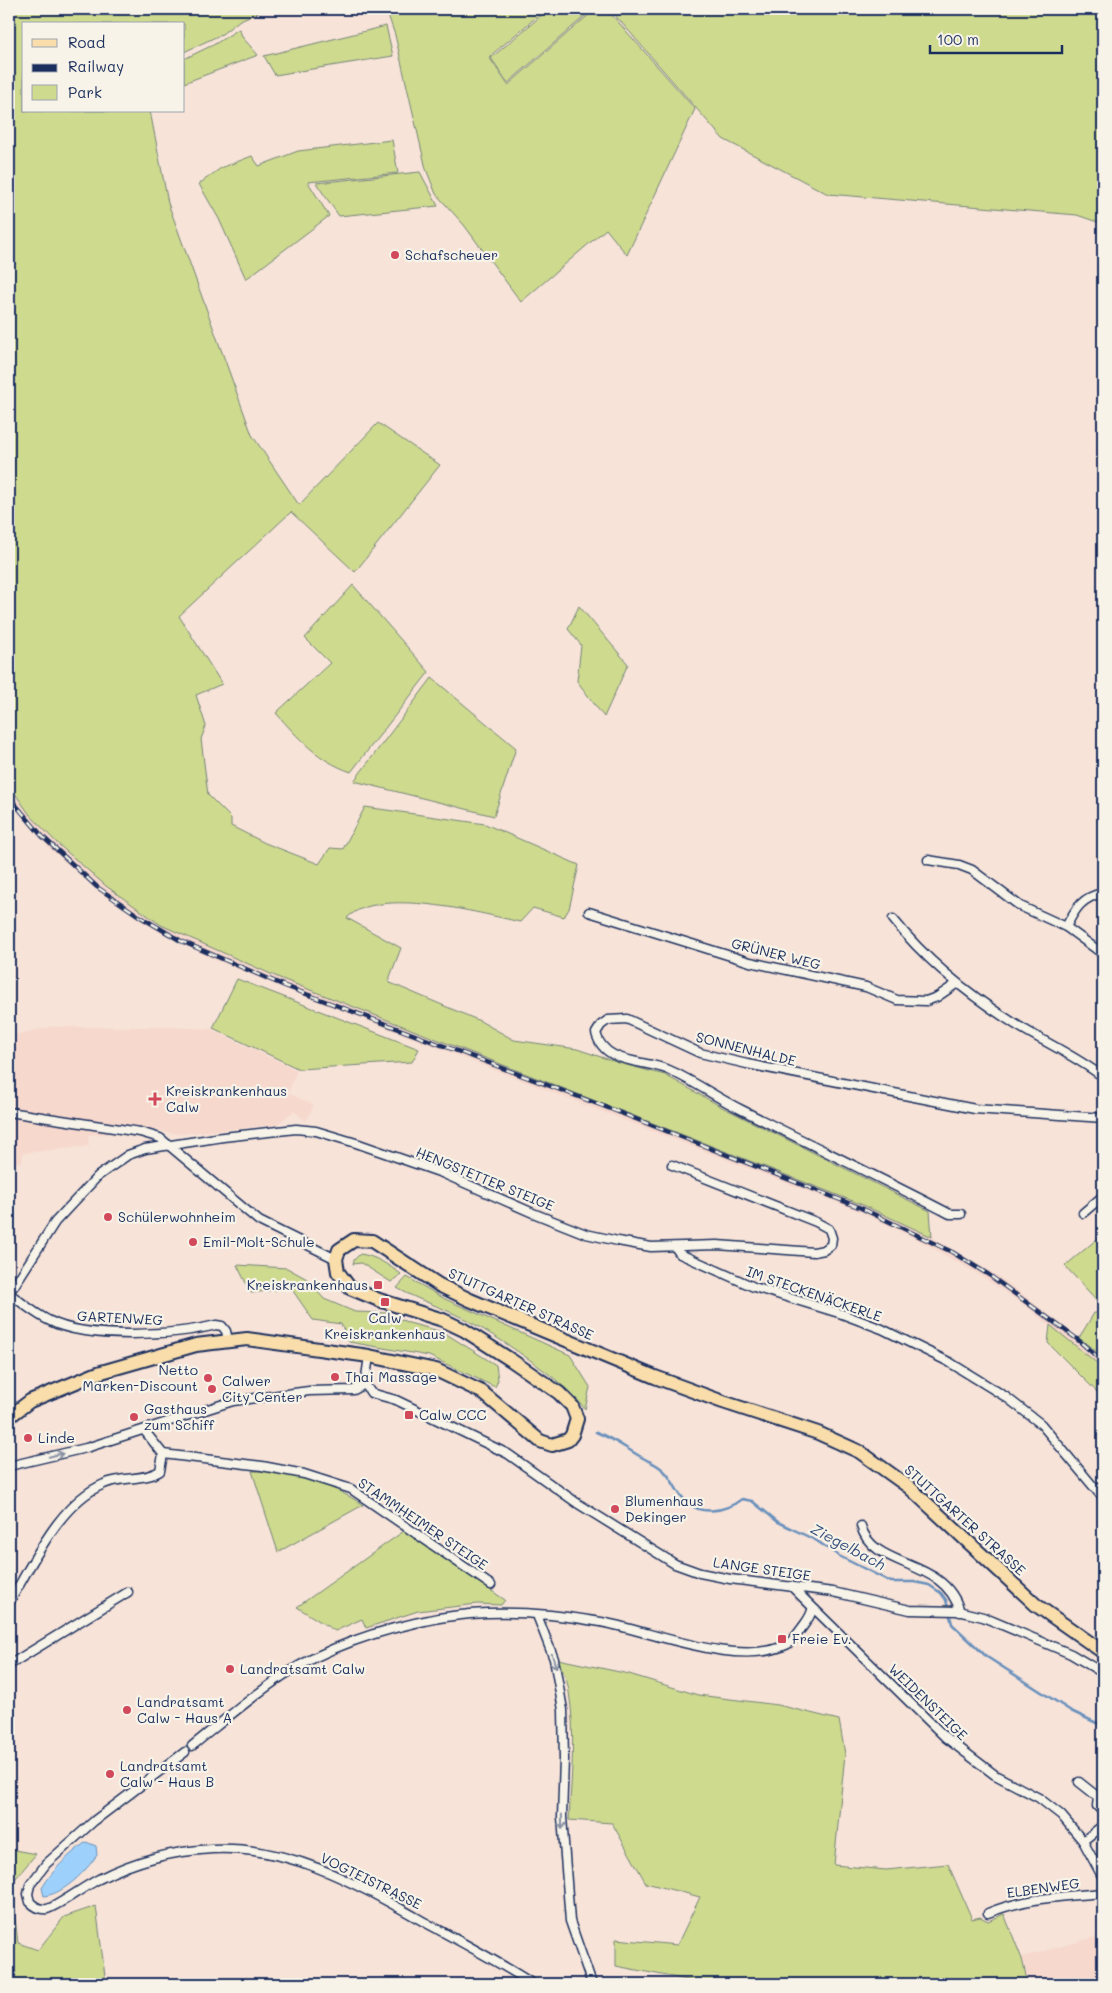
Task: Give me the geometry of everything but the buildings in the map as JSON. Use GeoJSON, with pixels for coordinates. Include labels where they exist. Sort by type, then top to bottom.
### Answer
{"type":"FeatureCollection","features":[{"type":"Feature","properties":{"kind":"main road","name":"STUTTGARTER STRASSE"},"geometry":{"type":"LineString","coordinates":[[336,1259],[339,1250],[346,1244],[354,1240],[372,1241],[439,1285],[470,1300],[655,1376],[723,1402],[818,1432],[860,1452],[909,1487],[1036,1605],[1103,1652]]}},
{"type":"Feature","properties":{"kind":"main road"},"geometry":{"type":"LineString","coordinates":[[9,1417],[30,1401],[75,1381],[144,1359],[228,1340],[266,1340],[410,1363],[464,1382],[499,1405],[540,1441],[552,1445],[568,1440],[577,1426],[577,1419],[572,1406],[540,1380],[464,1330],[443,1320],[379,1300],[350,1288],[341,1279],[336,1259]]}},
{"type":"Feature","properties":{"kind":"street"},"geometry":{"type":"LineString","coordinates":[[928,860],[959,865],[972,870],[1020,906],[1066,927],[1103,954]]}},
{"type":"Feature","properties":{"kind":"street"},"geometry":{"type":"LineString","coordinates":[[1066,927],[1077,907],[1085,899],[1103,893]]}},
{"type":"Feature","properties":{"kind":"street","name":"GRÜNER WEG"},"geometry":{"type":"LineString","coordinates":[[589,912],[750,962],[866,987],[897,1000],[926,1001],[937,997],[956,984]]}},
{"type":"Feature","properties":{"kind":"street"},"geometry":{"type":"LineString","coordinates":[[893,919],[906,935],[956,984],[1008,1020],[1103,1077]]}},
{"type":"Feature","properties":{"kind":"street","name":"SONNENHALDE"},"geometry":{"type":"LineString","coordinates":[[961,1214],[950,1214],[858,1166],[725,1102],[668,1070],[622,1058],[606,1051],[599,1044],[596,1033],[601,1025],[608,1020],[627,1019],[700,1053],[747,1064],[975,1109],[1103,1118]]}},
{"type":"Feature","properties":{"kind":"street"},"geometry":{"type":"LineString","coordinates":[[9,1112],[140,1132],[160,1138],[259,1222],[336,1259]]}},
{"type":"Feature","properties":{"kind":"street","name":"HENGSTETTER STEIGE"},"geometry":{"type":"LineString","coordinates":[[9,1292],[55,1222],[98,1176],[128,1155],[145,1149],[296,1129],[316,1131],[442,1173],[586,1234],[651,1248],[717,1245],[814,1252],[824,1250],[830,1245],[832,1238],[829,1229],[816,1222],[672,1165]]}},
{"type":"Feature","properties":{"kind":"street"},"geometry":{"type":"LineString","coordinates":[[1082,1213],[1103,1196]]}},
{"type":"Feature","properties":{"kind":"street","name":"IM STECKENÄCKERLE"},"geometry":{"type":"LineString","coordinates":[[675,1247],[680,1254],[727,1277],[882,1329],[949,1362],[1006,1397],[1041,1424],[1103,1498]]}},
{"type":"Feature","properties":{"kind":"street","name":"GARTENWEG"},"geometry":{"type":"LineString","coordinates":[[9,1292],[51,1322],[70,1328],[90,1331],[167,1333],[222,1326],[226,1331],[228,1340]]}},
{"type":"Feature","properties":{"kind":"street"},"geometry":{"type":"LineString","coordinates":[[9,1466],[86,1448],[233,1401],[309,1391],[354,1390],[364,1384],[369,1356]]}},
{"type":"Feature","properties":{"kind":"street","name":"LANGE STEIGE"},"geometry":{"type":"LineString","coordinates":[[364,1384],[371,1393],[396,1400],[508,1454],[577,1503],[675,1564],[700,1573],[730,1579],[789,1585],[910,1610],[959,1611],[983,1617],[1071,1654],[1103,1673]]}},
{"type":"Feature","properties":{"kind":"street"},"geometry":{"type":"LineString","coordinates":[[9,1603],[56,1526],[73,1504],[88,1492],[105,1483],[153,1475],[160,1471],[163,1454],[144,1430]]}},
{"type":"Feature","properties":{"kind":"street","name":"STAMMHEIMER STEIGE"},"geometry":{"type":"LineString","coordinates":[[163,1454],[262,1466],[304,1474],[351,1489],[399,1520],[491,1585]]}},
{"type":"Feature","properties":{"kind":"street"},"geometry":{"type":"LineString","coordinates":[[861,1526],[867,1540],[891,1557],[938,1577],[957,1599],[959,1611]]}},
{"type":"Feature","properties":{"kind":"street","name":"WEIDENSTEIGE"},"geometry":{"type":"LineString","coordinates":[[789,1585],[812,1610],[864,1657],[945,1737],[995,1775],[1039,1798],[1060,1815],[1083,1841],[1103,1878]]}},
{"type":"Feature","properties":{"kind":"street"},"geometry":{"type":"LineString","coordinates":[[9,1665],[128,1592]]}},
{"type":"Feature","properties":{"kind":"street"},"geometry":{"type":"LineString","coordinates":[[192,1746],[286,1674],[317,1657],[376,1632],[442,1618],[490,1614],[537,1615],[602,1622],[678,1642],[748,1652],[788,1645],[810,1617],[812,1610]]}},
{"type":"Feature","properties":{"kind":"street"},"geometry":{"type":"LineString","coordinates":[[537,1615],[554,1659],[563,1710],[562,1817],[569,1916],[592,1984]]}},
{"type":"Feature","properties":{"kind":"street","name":"VOGTEISTRASSE"},"geometry":{"type":"LineString","coordinates":[[185,1752],[87,1826],[46,1864],[30,1885],[28,1894],[30,1902],[37,1908],[50,1908],[80,1889],[121,1868],[186,1851],[230,1849],[272,1853],[322,1869],[354,1884],[533,1984]]}},
{"type":"Feature","properties":{"kind":"street"},"geometry":{"type":"LineString","coordinates":[[1079,1782],[1098,1797],[1097,1806],[1103,1812]]}},
{"type":"Feature","properties":{"kind":"street"},"geometry":{"type":"LineString","coordinates":[[1083,1841],[1103,1825]]}},
{"type":"Feature","properties":{"kind":"street","name":"ELBENWEG"},"geometry":{"type":"LineString","coordinates":[[988,1913],[1006,1905],[1029,1901],[1103,1893]]}},
{"type":"Feature","properties":{"kind":"shaded area"},"geometry":{"type":"Polygon","coordinates":[[[9,785],[30,815],[58,844],[106,886],[161,925],[282,979],[863,1205],[925,1233],[999,1277],[1029,1299],[1103,1357],[1103,1368],[1024,1305],[983,1277],[920,1241],[861,1212],[278,986],[211,958],[154,929],[96,889],[50,849],[9,800],[9,785]]]}},
{"type":"Feature","properties":{"kind":"shaded area","name":"Kreiskrankenhaus Calw"},"geometry":{"type":"Polygon","coordinates":[[[50,1027],[211,1029],[297,1070],[288,1093],[314,1105],[306,1121],[294,1111],[276,1125],[179,1134],[117,1124],[115,1133],[88,1135],[89,1146],[23,1153],[22,1162],[9,1163],[9,1036],[50,1027]]]}},
{"type":"Feature","properties":{"kind":"shaded area"},"geometry":{"type":"Polygon","coordinates":[[[1103,1935],[1103,1984],[1029,1984],[1022,1957],[1103,1935]]]}},
{"type":"Feature","properties":{"kind":"green space"},"geometry":{"type":"Polygon","coordinates":[[[9,9],[267,9],[240,20],[222,34],[185,52],[185,22],[22,22],[22,112],[150,112],[168,203],[252,435],[299,505],[378,423],[440,465],[355,572],[291,512],[179,616],[222,684],[196,695],[206,726],[201,739],[208,795],[231,818],[231,826],[265,843],[319,864],[330,848],[343,849],[365,807],[485,824],[579,865],[569,909],[564,917],[533,908],[520,922],[456,908],[405,903],[381,904],[362,909],[347,918],[401,948],[388,982],[480,1021],[514,1040],[577,1049],[619,1063],[665,1075],[722,1107],[930,1211],[932,1237],[863,1205],[282,979],[161,925],[106,886],[58,844],[30,815],[9,785],[9,9]]]}},
{"type":"Feature","properties":{"kind":"green space"},"geometry":{"type":"Polygon","coordinates":[[[386,9],[546,9],[489,57],[508,85],[593,11],[612,15],[695,109],[627,255],[606,229],[521,302],[464,225],[436,194],[426,169],[395,35],[386,9]]]}},
{"type":"Feature","properties":{"kind":"green space"},"geometry":{"type":"Polygon","coordinates":[[[549,9],[593,9],[508,83],[491,58],[549,9]]]}},
{"type":"Feature","properties":{"kind":"green space"},"geometry":{"type":"Polygon","coordinates":[[[593,9],[1103,9],[1103,224],[1077,215],[828,194],[723,139],[614,14],[593,9]]]}},
{"type":"Feature","properties":{"kind":"green space"},"geometry":{"type":"Polygon","coordinates":[[[386,26],[393,56],[275,75],[264,56],[386,26]]]}},
{"type":"Feature","properties":{"kind":"green space"},"geometry":{"type":"Polygon","coordinates":[[[239,29],[243,38],[258,55],[185,83],[185,59],[215,44],[239,29]]]}},
{"type":"Feature","properties":{"kind":"green space"},"geometry":{"type":"Polygon","coordinates":[[[392,140],[398,173],[308,182],[329,216],[246,279],[219,219],[199,184],[221,168],[252,156],[259,166],[298,151],[392,140]]]}},
{"type":"Feature","properties":{"kind":"green space"},"geometry":{"type":"Polygon","coordinates":[[[420,172],[438,206],[339,216],[316,183],[420,172]]]}},
{"type":"Feature","properties":{"kind":"green space"},"geometry":{"type":"Polygon","coordinates":[[[353,585],[429,672],[351,772],[328,761],[309,748],[276,713],[330,663],[305,638],[353,585]]]}},
{"type":"Feature","properties":{"kind":"green space"},"geometry":{"type":"Polygon","coordinates":[[[579,606],[628,664],[604,717],[577,681],[581,645],[568,629],[579,606]]]}},
{"type":"Feature","properties":{"kind":"green space"},"geometry":{"type":"Polygon","coordinates":[[[432,678],[516,748],[494,816],[354,781],[432,678]]]}},
{"type":"Feature","properties":{"kind":"green space"},"geometry":{"type":"Polygon","coordinates":[[[237,979],[419,1049],[412,1062],[299,1069],[213,1028],[237,979]]]}},
{"type":"Feature","properties":{"kind":"green space"},"geometry":{"type":"Polygon","coordinates":[[[1103,1234],[1103,1307],[1065,1266],[1103,1234]]]}},
{"type":"Feature","properties":{"kind":"green space"},"geometry":{"type":"Polygon","coordinates":[[[360,1254],[377,1259],[401,1274],[391,1282],[361,1263],[353,1264],[360,1254]]]}},
{"type":"Feature","properties":{"kind":"green space"},"geometry":{"type":"Polygon","coordinates":[[[237,1265],[287,1268],[307,1279],[324,1299],[355,1312],[386,1313],[409,1323],[443,1332],[496,1365],[498,1380],[495,1387],[429,1356],[349,1342],[341,1324],[313,1320],[291,1288],[251,1293],[237,1265]]]}},
{"type":"Feature","properties":{"kind":"green space"},"geometry":{"type":"Polygon","coordinates":[[[407,1277],[445,1299],[570,1355],[590,1387],[585,1409],[575,1397],[546,1372],[511,1347],[463,1318],[397,1288],[407,1277]]]}},
{"type":"Feature","properties":{"kind":"green space"},"geometry":{"type":"Polygon","coordinates":[[[1094,1313],[1103,1313],[1103,1357],[1079,1338],[1094,1313]]]}},
{"type":"Feature","properties":{"kind":"green space"},"geometry":{"type":"Polygon","coordinates":[[[1050,1325],[1103,1368],[1103,1398],[1048,1343],[1050,1325]]]}},
{"type":"Feature","properties":{"kind":"green space"},"geometry":{"type":"Polygon","coordinates":[[[252,1471],[281,1473],[310,1480],[338,1491],[363,1505],[278,1552],[252,1471]]]}},
{"type":"Feature","properties":{"kind":"green space"},"geometry":{"type":"Polygon","coordinates":[[[404,1531],[505,1600],[501,1605],[477,1604],[418,1611],[366,1628],[362,1619],[335,1631],[297,1607],[404,1531]]]}},
{"type":"Feature","properties":{"kind":"green space"},"geometry":{"type":"Polygon","coordinates":[[[558,1659],[629,1674],[698,1695],[778,1705],[839,1720],[845,1754],[834,1865],[886,1870],[948,1864],[972,1919],[980,1917],[988,1921],[1004,1914],[1022,1959],[1028,1984],[708,1984],[616,1966],[616,1939],[677,1945],[700,1897],[646,1883],[612,1823],[569,1820],[572,1756],[571,1708],[566,1680],[558,1659]]]}},
{"type":"Feature","properties":{"kind":"green space"},"geometry":{"type":"Polygon","coordinates":[[[9,1849],[36,1854],[11,1884],[18,1943],[38,1950],[64,1917],[96,1906],[106,1984],[9,1984],[9,1849]]]}},
{"type":"Feature","properties":{"kind":"water"},"geometry":{"type":"Polygon","coordinates":[[[86,1842],[96,1846],[97,1855],[74,1881],[59,1891],[44,1896],[42,1888],[52,1874],[86,1842]]]}},
{"type":"Feature","properties":{"kind":"waterway","name":"Ziegelbach"},"geometry":{"type":"LineString","coordinates":[[596,1432],[661,1468],[669,1476],[683,1498],[696,1508],[712,1510],[728,1507],[742,1499],[752,1501],[778,1522],[817,1541],[839,1556],[891,1582],[915,1582],[929,1585],[941,1593],[946,1600],[952,1624],[987,1657],[1071,1711],[1103,1726]]}},
{"type":"Feature","properties":{"kind":"railway"},"geometry":{"type":"LineString","coordinates":[[9,797],[42,836],[97,887],[139,916],[181,941],[285,986],[603,1106],[861,1208],[952,1252],[989,1275],[1077,1339],[1103,1362]]}},
{"type":"Feature","properties":{"kind":"place","name":"Schafscheuer"},"geometry":{"type":"Point","coordinates":[395,255]}},
{"type":"Feature","properties":{"kind":"place","name":"Kreiskrankenhaus Calw"},"geometry":{"type":"Point","coordinates":[155,1099]}},
{"type":"Feature","properties":{"kind":"place","name":"Schülerwohnheim"},"geometry":{"type":"Point","coordinates":[108,1217]}},
{"type":"Feature","properties":{"kind":"place","name":"Emil-Molt-Schule"},"geometry":{"type":"Point","coordinates":[193,1242]}},
{"type":"Feature","properties":{"kind":"place","name":"Kreiskrankenhaus"},"geometry":{"type":"Point","coordinates":[378,1285]}},
{"type":"Feature","properties":{"kind":"place","name":"Calw Kreiskrankenhaus"},"geometry":{"type":"Point","coordinates":[385,1302]}},
{"type":"Feature","properties":{"kind":"place","name":"Thai Massage"},"geometry":{"type":"Point","coordinates":[335,1377]}},
{"type":"Feature","properties":{"kind":"place","name":"Netto Marken-Discount"},"geometry":{"type":"Point","coordinates":[208,1378]}},
{"type":"Feature","properties":{"kind":"place","name":"Calwer City Center"},"geometry":{"type":"Point","coordinates":[212,1389]}},
{"type":"Feature","properties":{"kind":"place","name":"Calw CCC"},"geometry":{"type":"Point","coordinates":[409,1415]}},
{"type":"Feature","properties":{"kind":"place","name":"Gasthaus zum Schiff"},"geometry":{"type":"Point","coordinates":[134,1417]}},
{"type":"Feature","properties":{"kind":"place","name":"Linde"},"geometry":{"type":"Point","coordinates":[28,1438]}},
{"type":"Feature","properties":{"kind":"place","name":"Blumenhaus Dekinger"},"geometry":{"type":"Point","coordinates":[615,1509]}},
{"type":"Feature","properties":{"kind":"place","name":"Freie Ev."},"geometry":{"type":"Point","coordinates":[782,1639]}},
{"type":"Feature","properties":{"kind":"place","name":"Landratsamt Calw"},"geometry":{"type":"Point","coordinates":[230,1669]}},
{"type":"Feature","properties":{"kind":"place","name":"Landratsamt Calw - Haus A"},"geometry":{"type":"Point","coordinates":[127,1710]}},
{"type":"Feature","properties":{"kind":"place","name":"Landratsamt Calw - Haus B"},"geometry":{"type":"Point","coordinates":[110,1774]}}]}
